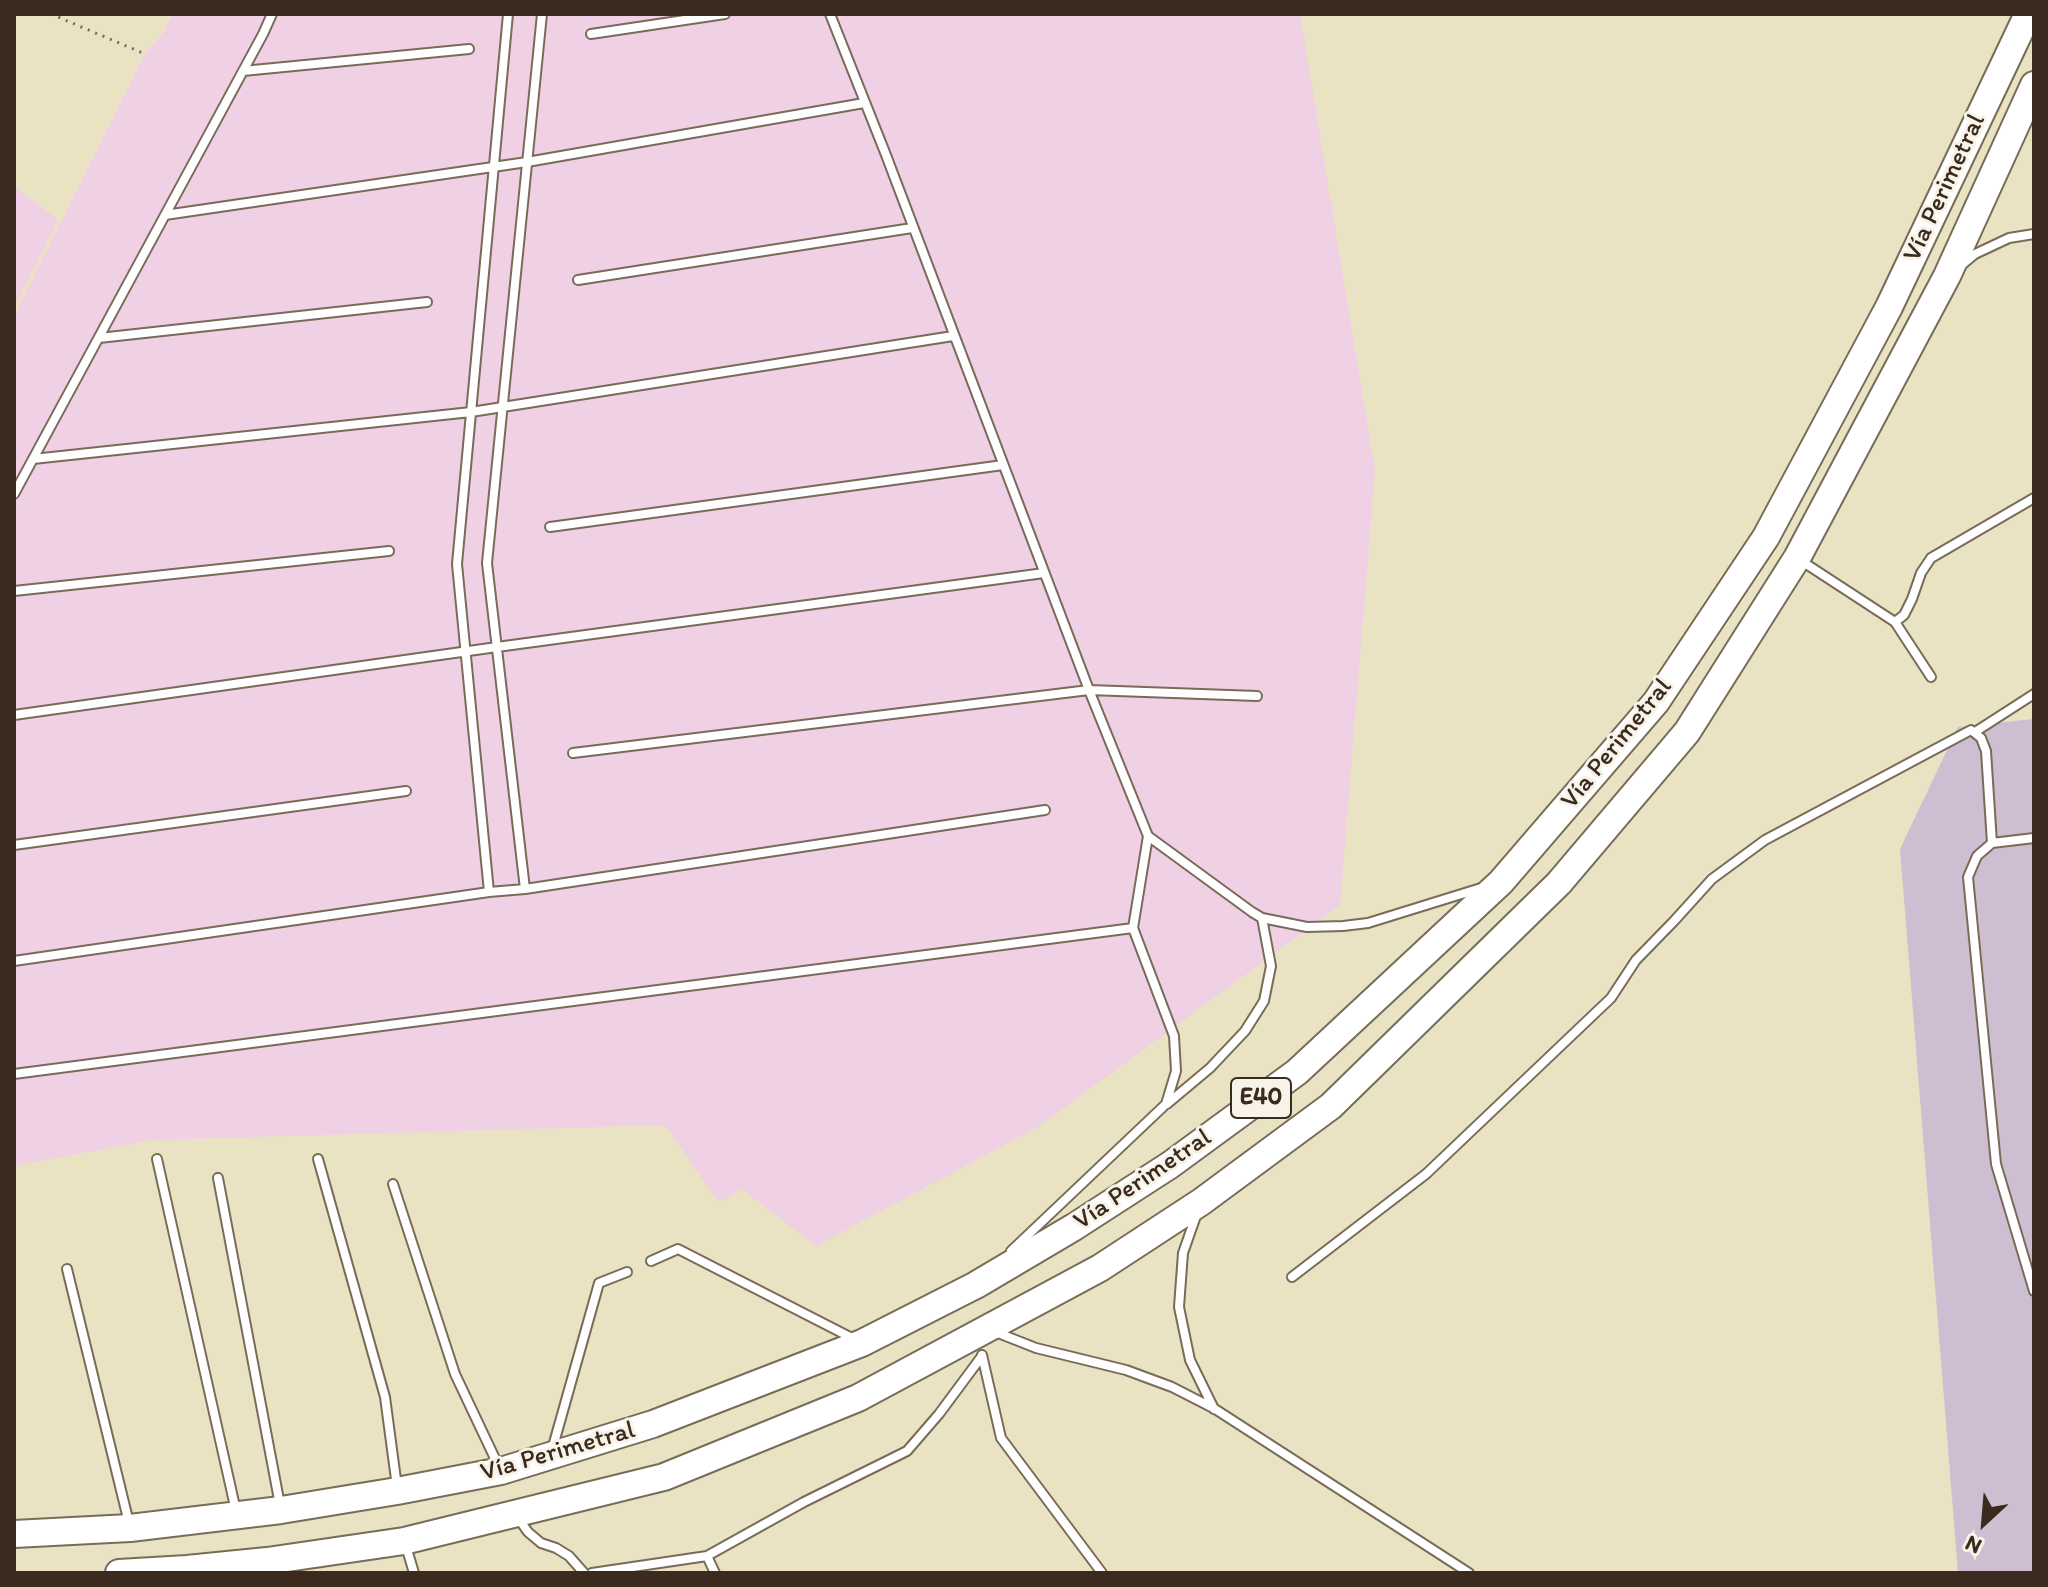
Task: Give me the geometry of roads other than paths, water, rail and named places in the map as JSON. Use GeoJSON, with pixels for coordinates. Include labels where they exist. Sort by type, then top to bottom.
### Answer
{"type":"FeatureCollection","features":[{"type":"Feature","properties":{"kind":"highway","name":"Vía Perimetral"},"geometry":{"type":"LineString","coordinates":[[14,1534],[130,1528],[237,1516],[397,1491],[501,1471],[653,1424],[862,1343],[976,1285],[1170,1165],[1297,1072],[1501,882],[1656,702],[1766,537],[1889,307],[2028,14]]}},
{"type":"Feature","properties":{"kind":"highway","name":"Vía Perimetral"},"geometry":{"type":"LineString","coordinates":[[119,1573],[187,1571],[404,1541],[664,1477],[858,1398],[980,1341],[1201,1202],[1331,1106],[1559,883],[1687,732],[1797,558],[1947,276],[2034,85]]}},
{"type":"Feature","properties":{"kind":"lane"},"geometry":{"type":"LineString","coordinates":[[14,494],[272,14]]}},
{"type":"Feature","properties":{"kind":"lane"},"geometry":{"type":"LineString","coordinates":[[489,892],[457,564],[508,14]]}},
{"type":"Feature","properties":{"kind":"lane"},"geometry":{"type":"LineString","coordinates":[[525,889],[487,563],[542,14]]}},
{"type":"Feature","properties":{"kind":"lane"},"geometry":{"type":"LineString","coordinates":[[591,34],[725,14]]}},
{"type":"Feature","properties":{"kind":"lane"},"geometry":{"type":"LineString","coordinates":[[830,14],[1148,836],[1262,918],[1307,927],[1368,923],[1501,882]]}},
{"type":"Feature","properties":{"kind":"lane"},"geometry":{"type":"LineString","coordinates":[[243,71],[469,49]]}},
{"type":"Feature","properties":{"kind":"lane"},"geometry":{"type":"LineString","coordinates":[[165,215],[527,162],[864,103]]}},
{"type":"Feature","properties":{"kind":"lane"},"geometry":{"type":"LineString","coordinates":[[578,280],[912,228]]}},
{"type":"Feature","properties":{"kind":"lane"},"geometry":{"type":"LineString","coordinates":[[1947,276],[1975,254],[2009,238],[2034,234]]}},
{"type":"Feature","properties":{"kind":"lane"},"geometry":{"type":"LineString","coordinates":[[99,338],[427,302]]}},
{"type":"Feature","properties":{"kind":"lane"},"geometry":{"type":"LineString","coordinates":[[33,459],[503,408],[953,336]]}},
{"type":"Feature","properties":{"kind":"lane"},"geometry":{"type":"LineString","coordinates":[[550,527],[1003,465]]}},
{"type":"Feature","properties":{"kind":"lane"},"geometry":{"type":"LineString","coordinates":[[1895,622],[1904,615],[1921,573],[1931,558],[2034,498]]}},
{"type":"Feature","properties":{"kind":"lane"},"geometry":{"type":"LineString","coordinates":[[14,591],[389,551]]}},
{"type":"Feature","properties":{"kind":"lane"},"geometry":{"type":"LineString","coordinates":[[1797,558],[1895,622],[1931,677]]}},
{"type":"Feature","properties":{"kind":"lane"},"geometry":{"type":"LineString","coordinates":[[14,715],[1044,573]]}},
{"type":"Feature","properties":{"kind":"lane"},"geometry":{"type":"LineString","coordinates":[[573,753],[1089,690],[1257,696]]}},
{"type":"Feature","properties":{"kind":"lane"},"geometry":{"type":"LineString","coordinates":[[1975,732],[2034,694]]}},
{"type":"Feature","properties":{"kind":"lane"},"geometry":{"type":"LineString","coordinates":[[1292,1277],[1426,1174],[1611,998],[1636,960],[1712,879],[1765,840],[1967,731],[1975,732],[1981,738],[1986,751],[1992,843]]}},
{"type":"Feature","properties":{"kind":"lane"},"geometry":{"type":"LineString","coordinates":[[14,845],[406,791]]}},
{"type":"Feature","properties":{"kind":"lane"},"geometry":{"type":"LineString","coordinates":[[14,961],[525,889],[1045,810]]}},
{"type":"Feature","properties":{"kind":"lane"},"geometry":{"type":"LineString","coordinates":[[1148,836],[1133,928],[1174,1036],[1176,1071],[1166,1104]]}},
{"type":"Feature","properties":{"kind":"lane"},"geometry":{"type":"LineString","coordinates":[[2034,838],[1992,843],[1977,856],[1968,877],[1996,1164],[2034,1291]]}},
{"type":"Feature","properties":{"kind":"lane"},"geometry":{"type":"LineString","coordinates":[[976,1285],[1166,1104],[1210,1068],[1245,1031],[1264,1001],[1271,966],[1262,918]]}},
{"type":"Feature","properties":{"kind":"lane"},"geometry":{"type":"LineString","coordinates":[[14,1074],[1133,928]]}},
{"type":"Feature","properties":{"kind":"lane"},"geometry":{"type":"LineString","coordinates":[[157,1159],[237,1516]]}},
{"type":"Feature","properties":{"kind":"lane"},"geometry":{"type":"LineString","coordinates":[[318,1159],[385,1397],[397,1491]]}},
{"type":"Feature","properties":{"kind":"lane"},"geometry":{"type":"LineString","coordinates":[[218,1178],[281,1510]]}},
{"type":"Feature","properties":{"kind":"lane"},"geometry":{"type":"LineString","coordinates":[[393,1184],[455,1374],[501,1471]]}},
{"type":"Feature","properties":{"kind":"lane"},"geometry":{"type":"LineString","coordinates":[[1201,1202],[1183,1253],[1179,1307],[1190,1360],[1215,1409]]}},
{"type":"Feature","properties":{"kind":"lane"},"geometry":{"type":"LineString","coordinates":[[651,1261],[678,1249],[862,1343]]}},
{"type":"Feature","properties":{"kind":"lane"},"geometry":{"type":"LineString","coordinates":[[67,1269],[130,1528]]}},
{"type":"Feature","properties":{"kind":"lane"},"geometry":{"type":"LineString","coordinates":[[550,1456],[599,1283],[627,1272]]}},
{"type":"Feature","properties":{"kind":"lane"},"geometry":{"type":"LineString","coordinates":[[980,1341],[1036,1348],[1126,1370],[1172,1387],[1215,1409],[1469,1573]]}},
{"type":"Feature","properties":{"kind":"lane"},"geometry":{"type":"LineString","coordinates":[[592,1573],[707,1556],[804,1502],[907,1451],[939,1414],[980,1341]]}},
{"type":"Feature","properties":{"kind":"lane"},"geometry":{"type":"LineString","coordinates":[[980,1341],[1001,1438],[1102,1573]]}},
{"type":"Feature","properties":{"kind":"lane"},"geometry":{"type":"LineString","coordinates":[[516,1515],[528,1532],[541,1543],[569,1556],[584,1573]]}},
{"type":"Feature","properties":{"kind":"lane"},"geometry":{"type":"LineString","coordinates":[[404,1541],[414,1573]]}},
{"type":"Feature","properties":{"kind":"lane"},"geometry":{"type":"LineString","coordinates":[[707,1556],[715,1573]]}}]}
